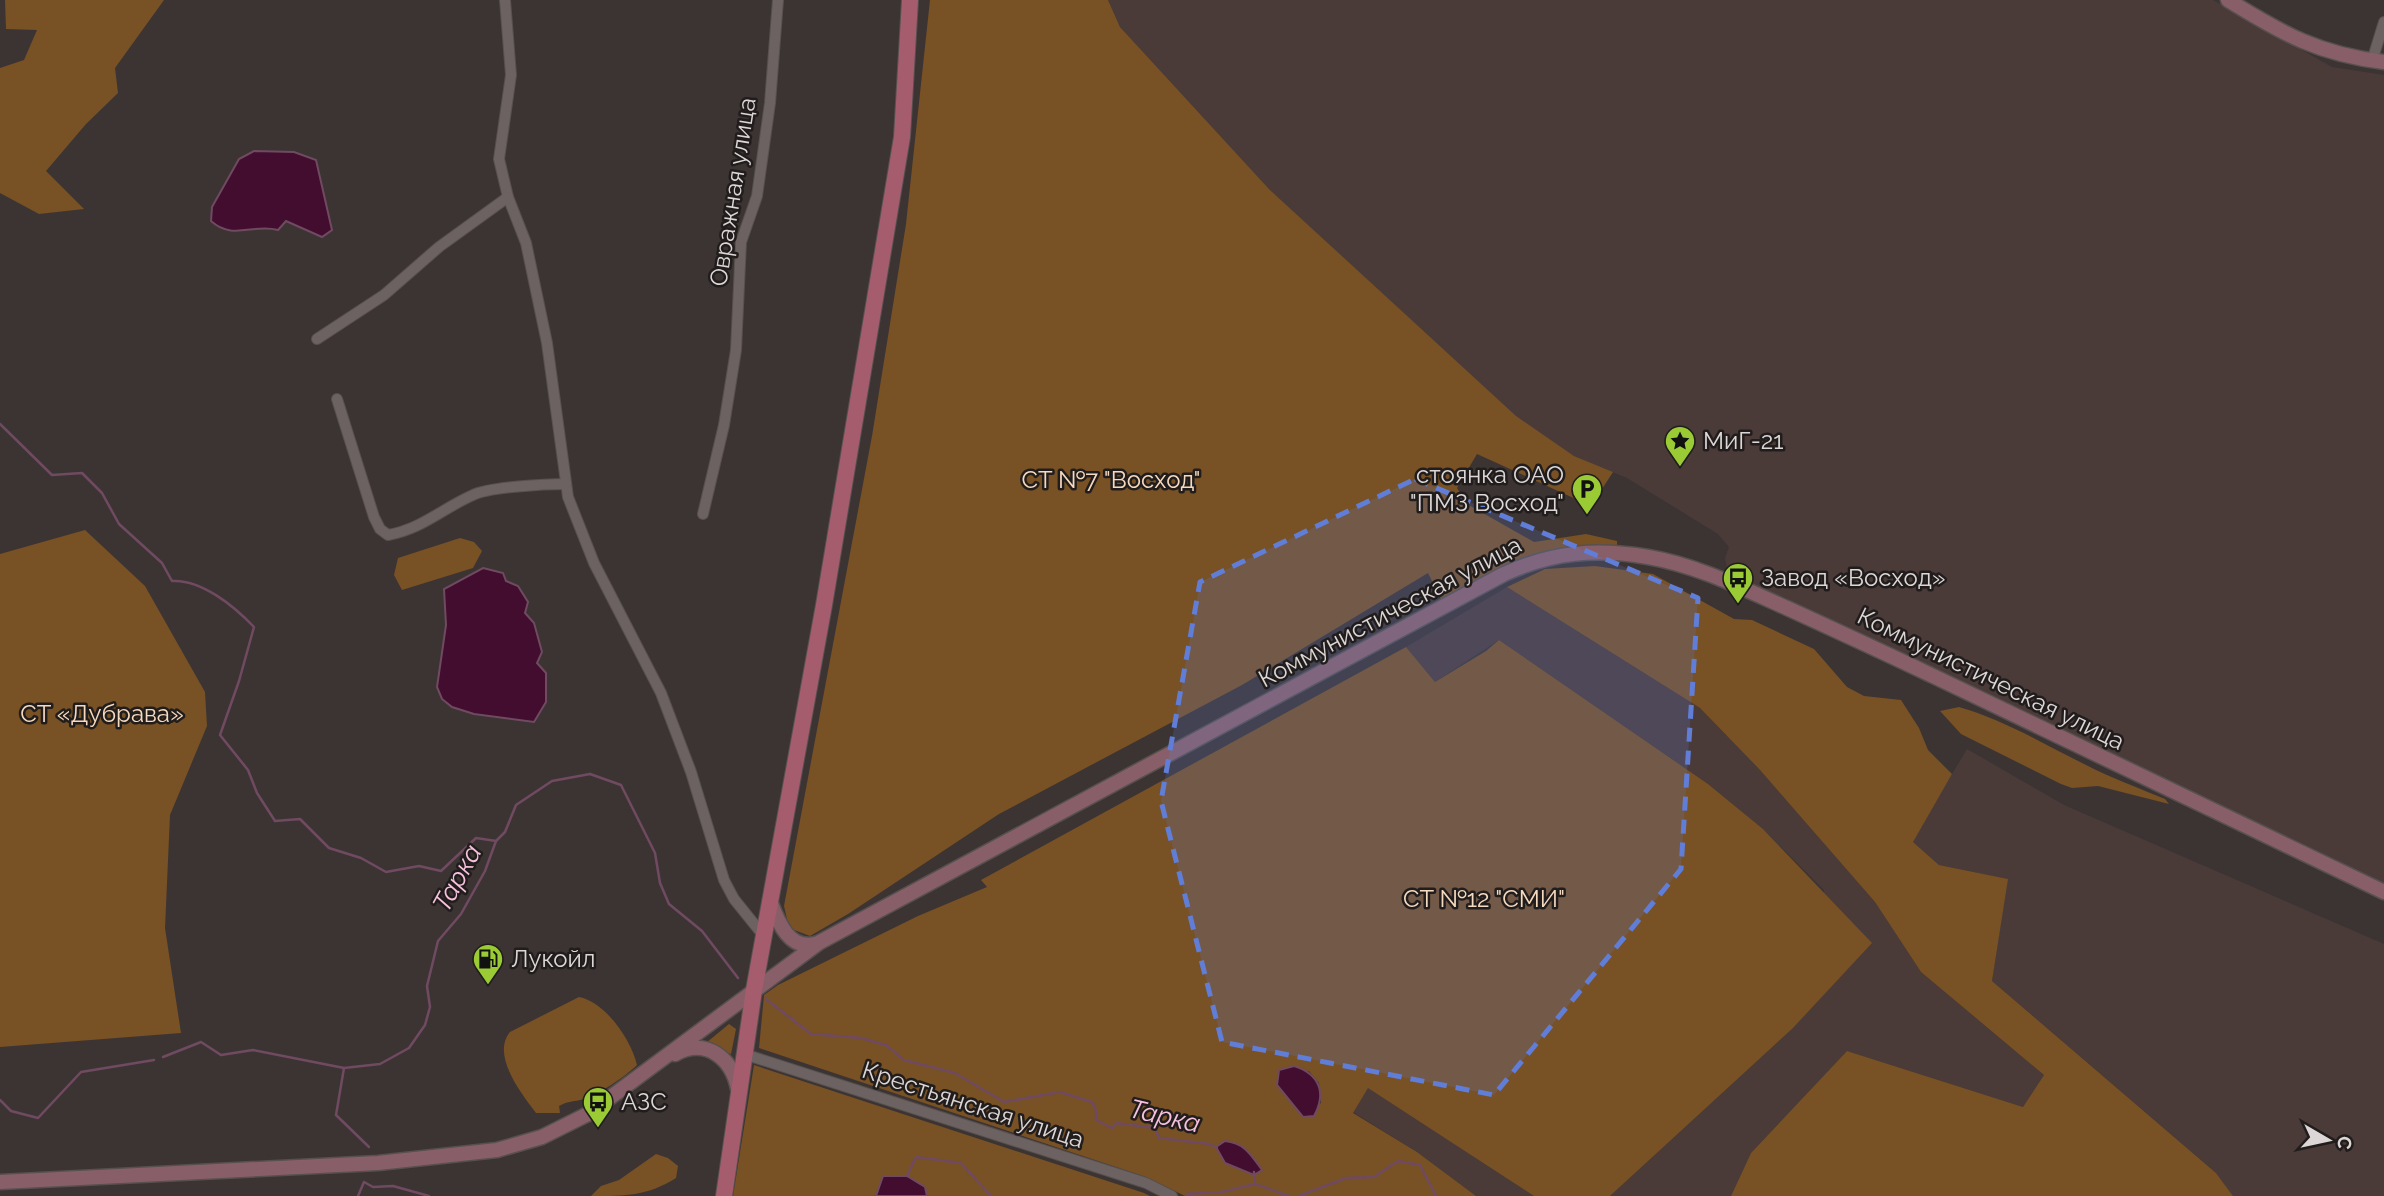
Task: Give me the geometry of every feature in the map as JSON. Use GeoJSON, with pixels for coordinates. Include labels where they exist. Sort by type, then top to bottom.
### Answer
{"type":"FeatureCollection","features":[{"type":"Feature","properties":{"kind":"main road"},"geometry":{"type":"LineString","coordinates":[[724,1196],[738,1089],[751,1056],[754,990],[763,935],[824,605],[902,137],[910,0]]}},
{"type":"Feature","properties":{"kind":"main road"},"geometry":{"type":"LineString","coordinates":[[2228,0],[2310,47],[2345,58],[2378,62]]}},
{"type":"Feature","properties":{"kind":"main road","name":"Коммунистическая улица"},"geometry":{"type":"LineString","coordinates":[[655,1065],[820,942],[1504,574],[1549,556],[1582,551],[1651,557],[1746,589],[2384,892]]}},
{"type":"Feature","properties":{"kind":"main road"},"geometry":{"type":"LineString","coordinates":[[770,901],[778,922],[796,943],[812,945],[820,942]]}},
{"type":"Feature","properties":{"kind":"main road"},"geometry":{"type":"LineString","coordinates":[[0,1182],[354,1165],[497,1150],[542,1137],[573,1123],[655,1065],[684,1049],[712,1051],[722,1056],[734,1069],[738,1089]]}},
{"type":"Feature","properties":{"kind":"street"},"geometry":{"type":"LineString","coordinates":[[505,0],[511,75],[499,159],[508,197],[526,243],[547,343],[566,484],[594,563],[662,693],[691,772],[724,880],[734,899],[763,935]]}},
{"type":"Feature","properties":{"kind":"street","name":"Овражная улица"},"geometry":{"type":"LineString","coordinates":[[703,514],[724,425],[736,350],[741,242],[757,196],[770,103],[778,0]]}},
{"type":"Feature","properties":{"kind":"street"},"geometry":{"type":"LineString","coordinates":[[2378,62],[2384,22]]}},
{"type":"Feature","properties":{"kind":"street"},"geometry":{"type":"LineString","coordinates":[[317,339],[384,295],[439,247],[508,197]]}},
{"type":"Feature","properties":{"kind":"street"},"geometry":{"type":"LineString","coordinates":[[337,400],[374,517],[380,529],[388,535],[407,532],[427,523],[474,494],[566,484]]}},
{"type":"Feature","properties":{"kind":"street","name":"Крестьянская улица"},"geometry":{"type":"LineString","coordinates":[[751,1056],[1146,1182],[1172,1196]]}},
{"type":"Feature","properties":{"kind":"highlighted area"},"geometry":{"type":"Polygon","coordinates":[[[1415,479],[1698,598],[1681,869],[1494,1095],[1222,1042],[1161,801],[1200,582],[1415,479]]]}},
{"type":"Feature","properties":{"kind":"shaded area"},"geometry":{"type":"Polygon","coordinates":[[[1108,0],[2213,0],[2332,67],[2384,75],[2384,885],[1728,573],[1725,558],[1729,547],[1718,534],[1627,478],[1574,456],[1516,417],[1269,189],[1120,27],[1108,0]]]}},
{"type":"Feature","properties":{"kind":"shaded area"},"geometry":{"type":"Polygon","coordinates":[[[254,151],[294,152],[316,160],[332,230],[322,237],[286,221],[278,230],[260,228],[235,231],[219,227],[211,221],[212,207],[239,159],[254,151]]]}},
{"type":"Feature","properties":{"kind":"shaded area"},"geometry":{"type":"Polygon","coordinates":[[[483,568],[503,573],[506,581],[518,586],[528,602],[525,613],[534,623],[542,652],[537,663],[546,673],[546,702],[534,722],[474,714],[452,707],[442,699],[437,687],[446,625],[444,589],[483,568]]]}},
{"type":"Feature","properties":{"kind":"shaded area"},"geometry":{"type":"Polygon","coordinates":[[[1507,587],[1700,708],[1760,770],[1875,902],[1921,972],[2044,1075],[2023,1107],[1847,1051],[1751,1153],[1731,1196],[1610,1196],[1792,1029],[1824,890],[1763,829],[1708,784],[1499,640],[1435,682],[1406,647],[1507,587]]]}},
{"type":"Feature","properties":{"kind":"shaded area"},"geometry":{"type":"Polygon","coordinates":[[[1967,749],[2064,805],[2384,944],[2384,1196],[2233,1196],[2216,1173],[1992,981],[2007,879],[1939,865],[1912,841],[1967,749]]]}},
{"type":"Feature","properties":{"kind":"shaded area"},"geometry":{"type":"Polygon","coordinates":[[[1294,1066],[1310,1074],[1318,1085],[1320,1099],[1314,1116],[1303,1117],[1277,1085],[1279,1070],[1294,1066]]]}},
{"type":"Feature","properties":{"kind":"shaded area"},"geometry":{"type":"Polygon","coordinates":[[[1368,1087],[1534,1196],[1476,1196],[1417,1152],[1353,1112],[1368,1087]]]}},
{"type":"Feature","properties":{"kind":"shaded area"},"geometry":{"type":"Polygon","coordinates":[[[1225,1141],[1243,1147],[1262,1170],[1254,1175],[1225,1163],[1216,1147],[1225,1141]]]}},
{"type":"Feature","properties":{"kind":"shaded area"},"geometry":{"type":"Polygon","coordinates":[[[883,1176],[907,1176],[925,1187],[927,1196],[876,1196],[883,1176]]]}},
{"type":"Feature","properties":{"kind":"green space"},"geometry":{"type":"Polygon","coordinates":[[[5,0],[164,0],[115,68],[118,93],[86,124],[46,171],[84,209],[39,214],[0,193],[0,68],[24,60],[37,30],[6,29],[5,0]]]}},
{"type":"Feature","properties":{"kind":"green space","name":"СТ №7 \"Восход\""},"geometry":{"type":"Polygon","coordinates":[[[930,0],[1108,0],[1120,27],[1269,189],[1516,416],[1574,456],[1613,472],[1591,506],[1477,454],[1457,488],[1467,504],[1534,542],[1586,534],[1617,541],[1617,545],[1563,549],[1443,603],[1428,573],[1242,685],[999,814],[848,914],[810,936],[789,928],[784,906],[872,436],[906,224],[930,0]]]}},
{"type":"Feature","properties":{"kind":"green space","name":"СТ «Дубрава»"},"geometry":{"type":"Polygon","coordinates":[[[85,530],[145,586],[205,692],[207,726],[170,815],[165,928],[181,1033],[0,1047],[0,554],[85,530]]]}},
{"type":"Feature","properties":{"kind":"green space"},"geometry":{"type":"Polygon","coordinates":[[[460,538],[474,542],[482,551],[473,568],[402,590],[394,575],[398,558],[460,538]]]}},
{"type":"Feature","properties":{"kind":"green space"},"geometry":{"type":"Polygon","coordinates":[[[1595,566],[1653,574],[1734,619],[1752,620],[1814,649],[1847,687],[1864,696],[1901,700],[1919,728],[1928,750],[1952,774],[1913,842],[1939,865],[2008,879],[1992,981],[2216,1173],[2233,1196],[1731,1196],[1751,1153],[1847,1051],[2023,1107],[2044,1075],[1921,972],[1875,902],[1760,770],[1700,708],[1507,587],[1545,569],[1595,566]]]}},
{"type":"Feature","properties":{"kind":"green space","name":"СТ №12 \"СМИ\""},"geometry":{"type":"Polygon","coordinates":[[[1499,640],[1708,784],[1763,829],[1872,943],[1792,1029],[1610,1196],[1534,1196],[1368,1088],[1353,1113],[1417,1152],[1476,1196],[1185,1196],[1146,1177],[759,1048],[764,995],[778,985],[918,916],[987,887],[981,880],[1406,647],[1435,682],[1499,640]],[[1309,1071],[1277,1085],[1303,1117],[1321,1103],[1319,1083],[1309,1071]]]}},
{"type":"Feature","properties":{"kind":"green space"},"geometry":{"type":"Polygon","coordinates":[[[1959,707],[2008,726],[2096,770],[2165,799],[2169,804],[2098,786],[2072,788],[2061,784],[1961,734],[1940,711],[1959,707]]]}},
{"type":"Feature","properties":{"kind":"green space"},"geometry":{"type":"Polygon","coordinates":[[[579,997],[598,1006],[616,1023],[629,1044],[637,1065],[594,1095],[559,1106],[560,1113],[536,1113],[510,1074],[504,1052],[505,1041],[510,1032],[579,997]]]}},
{"type":"Feature","properties":{"kind":"green space"},"geometry":{"type":"Polygon","coordinates":[[[729,1024],[736,1029],[731,1054],[706,1043],[729,1024]]]}},
{"type":"Feature","properties":{"kind":"green space"},"geometry":{"type":"Polygon","coordinates":[[[754,1065],[1150,1196],[927,1196],[925,1187],[883,1176],[876,1196],[733,1196],[754,1065]]]}},
{"type":"Feature","properties":{"kind":"green space"},"geometry":{"type":"Polygon","coordinates":[[[656,1154],[668,1158],[678,1166],[676,1178],[636,1194],[591,1196],[601,1186],[619,1180],[656,1154]]]}},
{"type":"Feature","properties":{"kind":"waterway"},"geometry":{"type":"LineString","coordinates":[[0,424],[52,475],[82,473],[102,493],[119,524],[162,563],[172,581],[194,584],[216,595],[254,627],[220,735],[248,770],[257,793],[275,821],[300,819],[329,848],[361,858],[386,872],[419,866],[441,871],[476,838],[496,841]]}},
{"type":"Feature","properties":{"kind":"waterway","name":"Тарка"},"geometry":{"type":"LineString","coordinates":[[163,1057],[201,1042],[221,1055],[253,1050],[344,1068],[380,1064],[409,1048],[425,1025],[430,1007],[427,986],[438,941],[461,914],[485,871],[496,841],[505,832],[516,805],[552,781],[590,774],[621,785],[655,853],[660,883],[669,904],[702,931],[738,978]]}},
{"type":"Feature","properties":{"kind":"waterway","name":"Тарка"},"geometry":{"type":"LineString","coordinates":[[766,999],[811,1034],[861,1038],[886,1045],[904,1060],[955,1073],[1004,1102],[1060,1092],[1092,1102],[1096,1110],[1096,1120],[1112,1128],[1116,1123],[1155,1128],[1159,1138],[1210,1144],[1217,1148]]}},
{"type":"Feature","properties":{"kind":"waterway","name":"Тарка"},"geometry":{"type":"LineString","coordinates":[[0,1100],[11,1111],[38,1118],[81,1072],[154,1060]]}},
{"type":"Feature","properties":{"kind":"waterway"},"geometry":{"type":"LineString","coordinates":[[344,1068],[336,1115],[369,1147]]}},
{"type":"Feature","properties":{"kind":"waterway"},"geometry":{"type":"LineString","coordinates":[[907,1176],[916,1157],[961,1163],[991,1196]]}},
{"type":"Feature","properties":{"kind":"waterway","name":"Тарка"},"geometry":{"type":"LineString","coordinates":[[1299,1196],[1346,1178],[1374,1177],[1398,1161],[1420,1165],[1436,1196]]}},
{"type":"Feature","properties":{"kind":"waterway","name":"Тарка"},"geometry":{"type":"LineString","coordinates":[[1254,1172],[1255,1184],[1289,1196]]}},
{"type":"Feature","properties":{"kind":"waterway"},"geometry":{"type":"LineString","coordinates":[[358,1196],[364,1182],[373,1187],[393,1186],[429,1196]]}},
{"type":"Feature","properties":{"kind":"waterway"},"geometry":{"type":"LineString","coordinates":[[1186,1194],[1222,1192],[1255,1184]]}},
{"type":"Feature","properties":{"kind":"place","name":"МиГ-21"},"geometry":{"type":"Point","coordinates":[1680,468]}},
{"type":"Feature","properties":{"kind":"place","name":"стоянка ОАО \"ПМЗ Восход\""},"geometry":{"type":"Point","coordinates":[1587,516]}},
{"type":"Feature","properties":{"kind":"place","name":"Завод «Восход»"},"geometry":{"type":"Point","coordinates":[1738,605]}},
{"type":"Feature","properties":{"kind":"place","name":"Лукойл"},"geometry":{"type":"Point","coordinates":[488,986]}},
{"type":"Feature","properties":{"kind":"place","name":"АЗС"},"geometry":{"type":"Point","coordinates":[598,1129]}}]}
